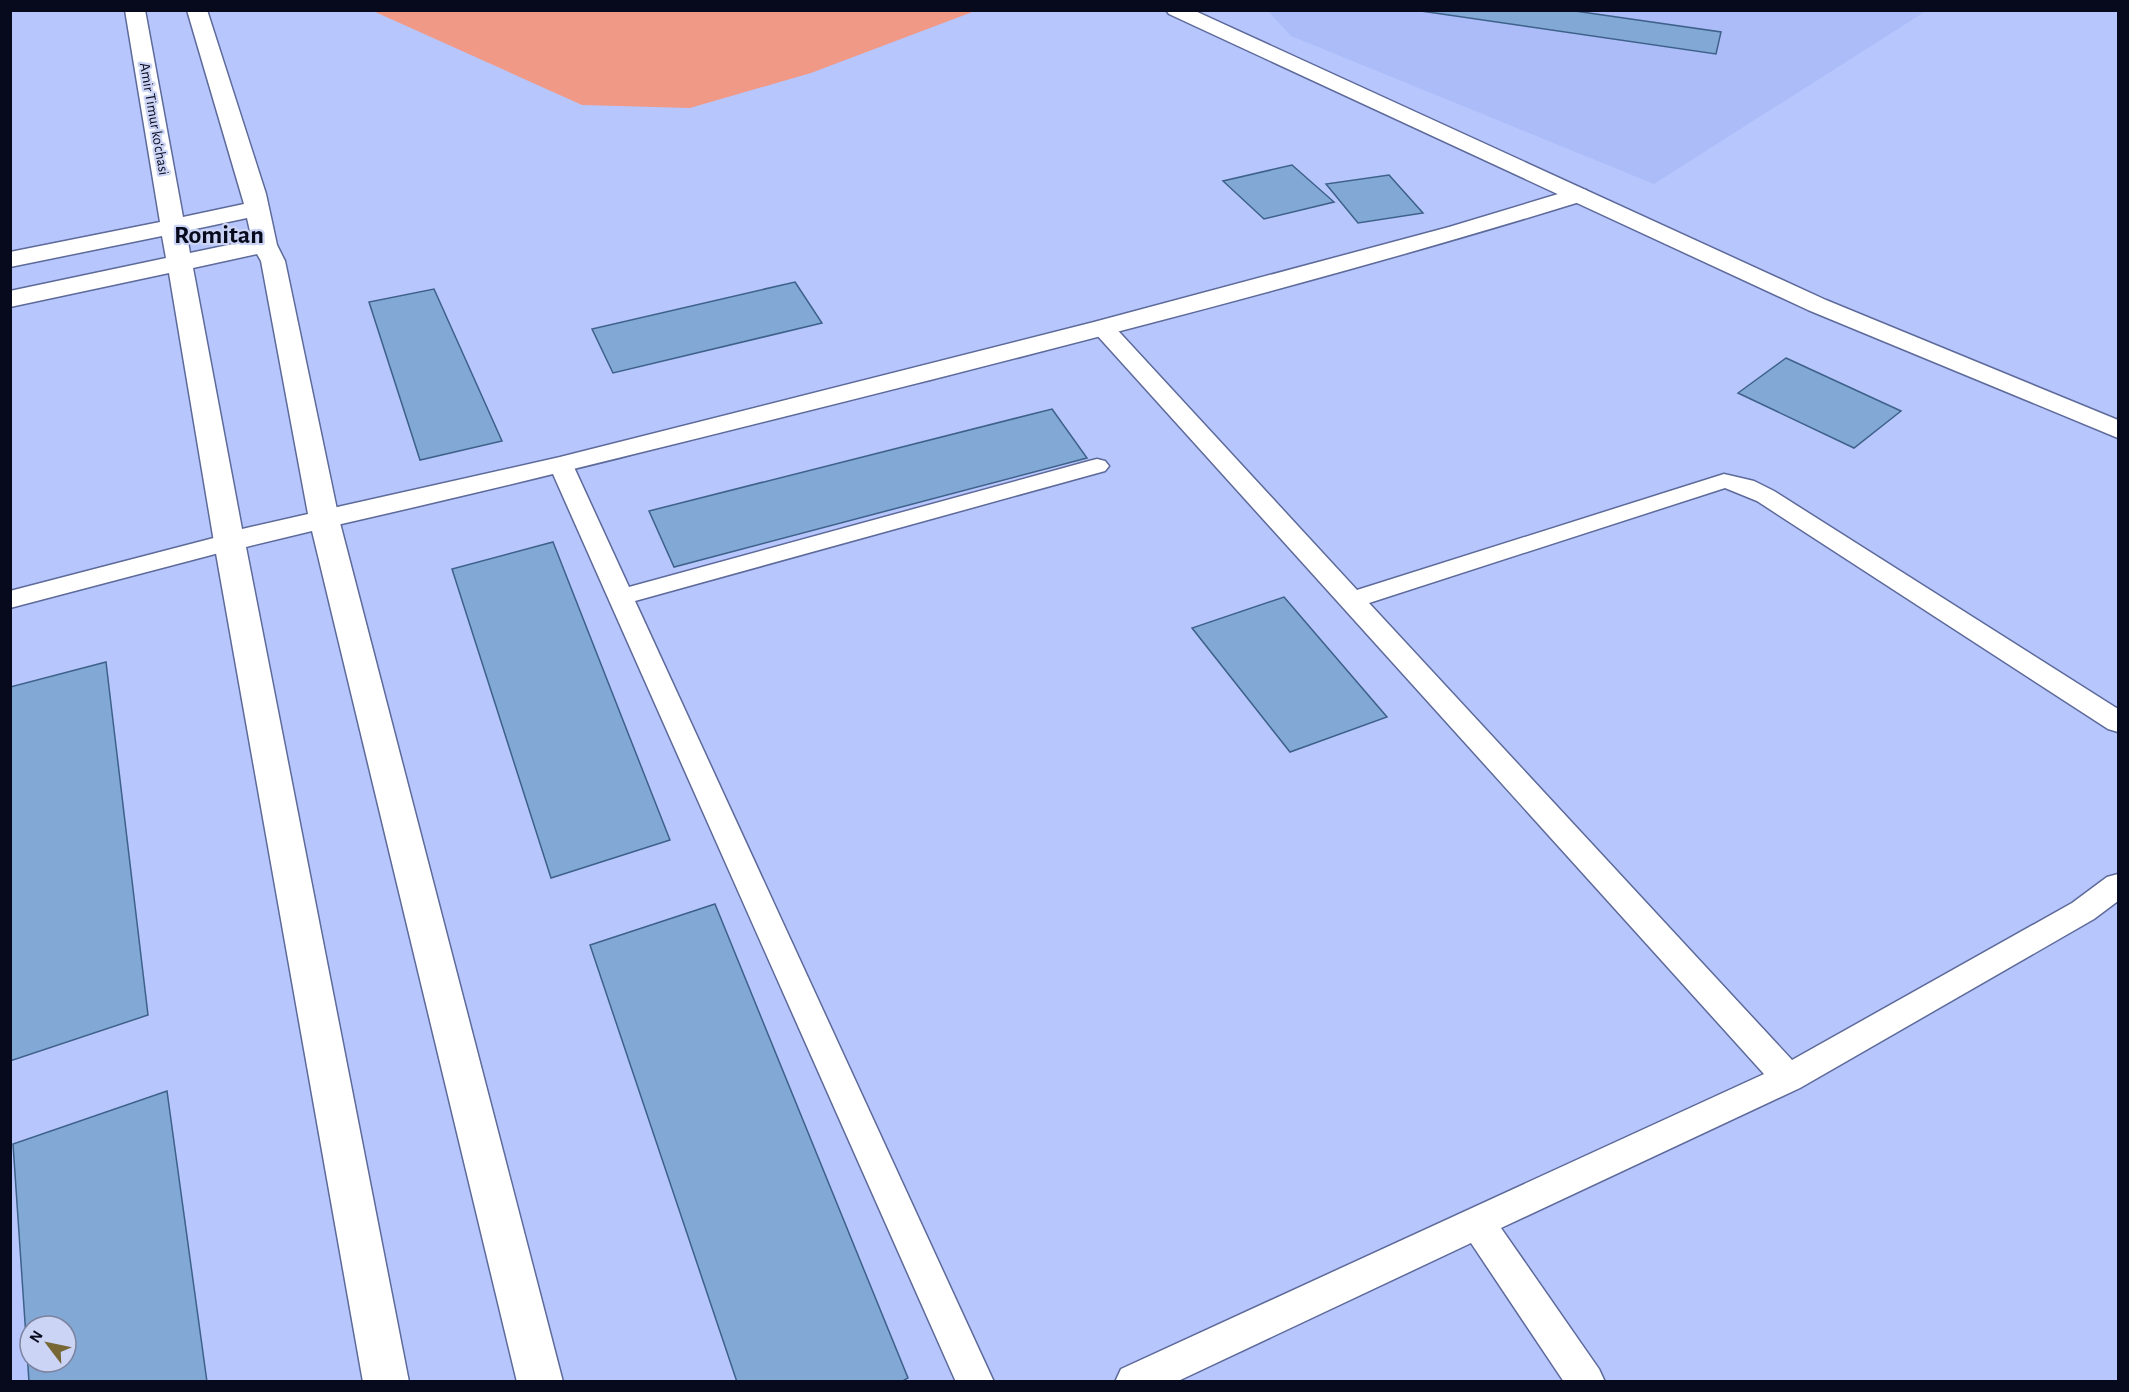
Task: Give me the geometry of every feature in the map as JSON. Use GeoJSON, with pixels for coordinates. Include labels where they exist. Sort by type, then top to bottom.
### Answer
{"type":"FeatureCollection","features":[{"type":"Feature","properties":{"kind":"street","name":"Amir Timur ko‘chasi"},"geometry":{"type":"LineString","coordinates":[[135,10],[229,542],[386,1382]]}},
{"type":"Feature","properties":{"kind":"street"},"geometry":{"type":"LineString","coordinates":[[197,10],[257,209],[265,245],[273,261],[324,519],[540,1382]]}},
{"type":"Feature","properties":{"kind":"street"},"geometry":{"type":"LineString","coordinates":[[1176,10],[1817,305],[2118,430]]}},
{"type":"Feature","properties":{"kind":"street"},"geometry":{"type":"LineString","coordinates":[[229,542],[561,465],[1103,328],[1458,232],[1578,195]]}},
{"type":"Feature","properties":{"kind":"street"},"geometry":{"type":"LineString","coordinates":[[10,261],[257,209]]}},
{"type":"Feature","properties":{"kind":"street"},"geometry":{"type":"LineString","coordinates":[[10,299],[265,245]]}},
{"type":"Feature","properties":{"kind":"lane"},"geometry":{"type":"LineString","coordinates":[[1103,328],[1788,1077]]}},
{"type":"Feature","properties":{"kind":"lane"},"geometry":{"type":"LineString","coordinates":[[561,465],[975,1382]]}},
{"type":"Feature","properties":{"kind":"lane"},"geometry":{"type":"LineString","coordinates":[[621,597],[1097,466]]}},
{"type":"Feature","properties":{"kind":"lane"},"geometry":{"type":"LineString","coordinates":[[1352,600],[1724,481],[1739,483],[1763,493],[1778,505],[2118,722]]}},
{"type":"Feature","properties":{"kind":"lane"},"geometry":{"type":"LineString","coordinates":[[10,600],[229,542]]}},
{"type":"Feature","properties":{"kind":"lane"},"geometry":{"type":"LineString","coordinates":[[1134,1382],[1788,1077],[2083,911],[2118,885]]}},
{"type":"Feature","properties":{"kind":"lane"},"geometry":{"type":"LineString","coordinates":[[1477,1222],[1586,1382]]}},
{"type":"Feature","properties":{"kind":"shaded area"},"geometry":{"type":"Polygon","coordinates":[[[373,11],[975,11],[811,73],[690,108],[582,105],[373,11]]]}},
{"type":"Feature","properties":{"kind":"shaded area"},"geometry":{"type":"Polygon","coordinates":[[[1268,11],[1926,11],[1654,184],[1291,36],[1268,11]]]}},
{"type":"Feature","properties":{"kind":"building"},"geometry":{"type":"Polygon","coordinates":[[[1414,10],[1568,10],[1721,32],[1716,54],[1414,10]]]}},
{"type":"Feature","properties":{"kind":"building"},"geometry":{"type":"Polygon","coordinates":[[[1292,165],[1334,202],[1264,219],[1223,181],[1292,165]]]}},
{"type":"Feature","properties":{"kind":"building"},"geometry":{"type":"Polygon","coordinates":[[[1389,175],[1423,213],[1358,223],[1326,184],[1389,175]]]}},
{"type":"Feature","properties":{"kind":"building"},"geometry":{"type":"Polygon","coordinates":[[[795,282],[822,323],[613,373],[592,329],[795,282]]]}},
{"type":"Feature","properties":{"kind":"building"},"geometry":{"type":"Polygon","coordinates":[[[434,289],[502,441],[420,460],[369,302],[434,289]]]}},
{"type":"Feature","properties":{"kind":"building"},"geometry":{"type":"Polygon","coordinates":[[[1786,358],[1901,411],[1854,448],[1738,393],[1786,358]]]}},
{"type":"Feature","properties":{"kind":"building"},"geometry":{"type":"Polygon","coordinates":[[[1052,409],[1087,458],[674,567],[649,511],[1052,409]]]}},
{"type":"Feature","properties":{"kind":"building"},"geometry":{"type":"Polygon","coordinates":[[[553,542],[670,840],[551,878],[452,569],[553,542]]]}},
{"type":"Feature","properties":{"kind":"building"},"geometry":{"type":"Polygon","coordinates":[[[1284,597],[1387,717],[1290,752],[1192,628],[1284,597]]]}},
{"type":"Feature","properties":{"kind":"building"},"geometry":{"type":"Polygon","coordinates":[[[106,662],[148,1015],[10,1061],[10,687],[106,662]]]}},
{"type":"Feature","properties":{"kind":"building"},"geometry":{"type":"Polygon","coordinates":[[[715,904],[908,1378],[901,1382],[737,1382],[590,945],[715,904]]]}},
{"type":"Feature","properties":{"kind":"building"},"geometry":{"type":"Polygon","coordinates":[[[167,1091],[207,1382],[29,1382],[28,1374],[78,1374],[78,1314],[24,1314],[13,1144],[167,1091]]]}},
{"type":"Feature","properties":{"kind":"district","name":"Romitan"},"geometry":{"type":"Point","coordinates":[219,235]}}]}
